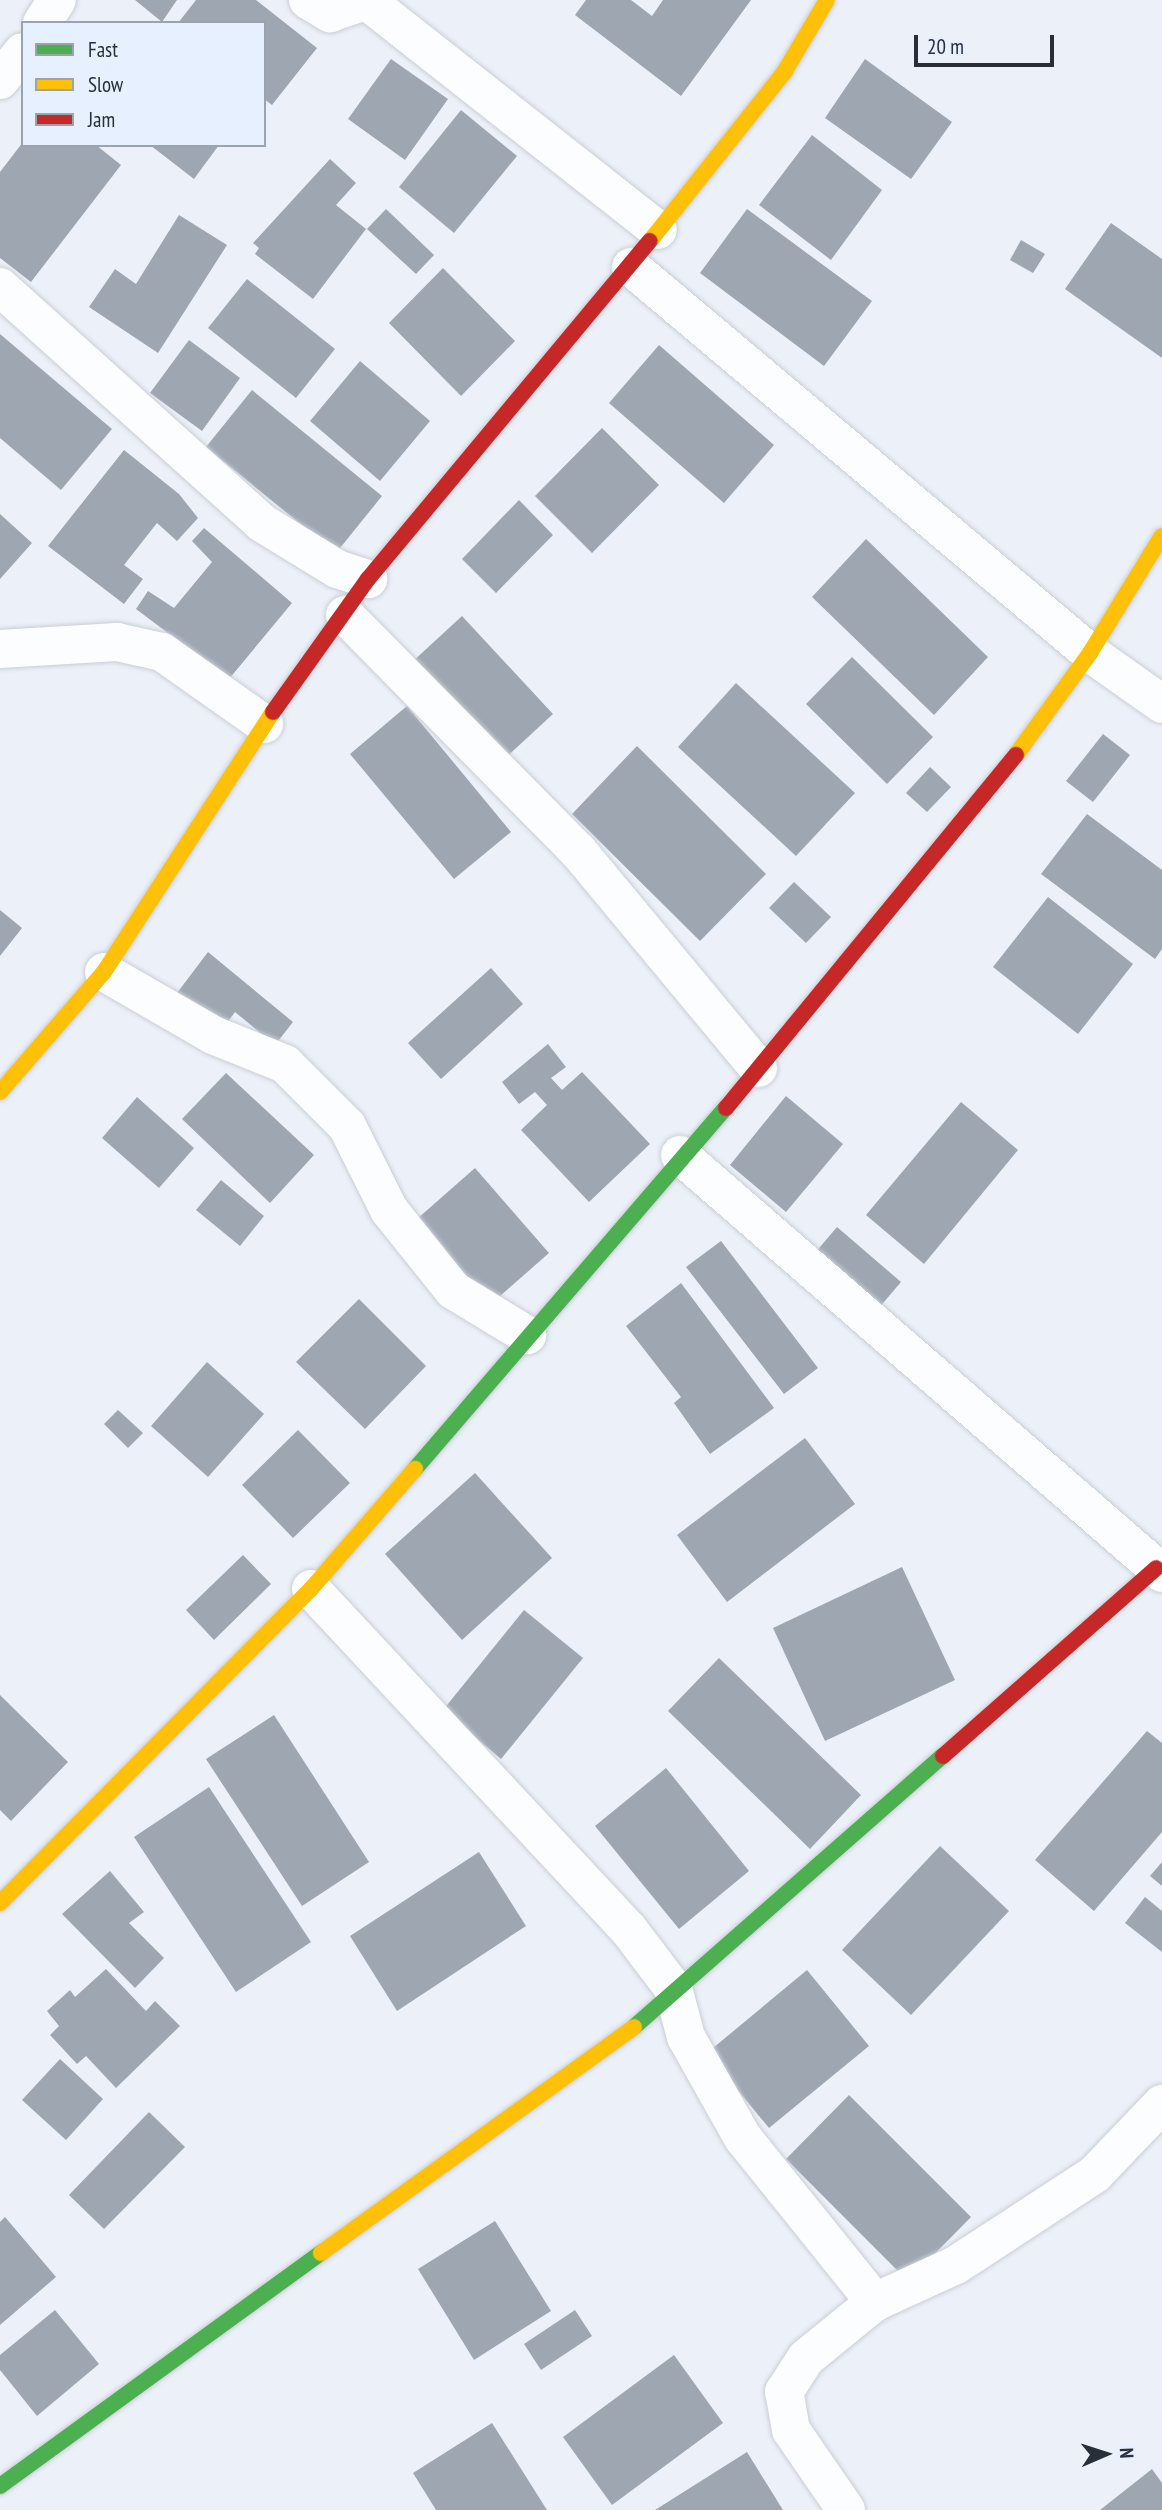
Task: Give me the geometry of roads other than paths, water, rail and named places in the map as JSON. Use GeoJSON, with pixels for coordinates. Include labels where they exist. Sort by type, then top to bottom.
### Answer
{"type":"FeatureCollection","features":[{"type":"Feature","properties":{"kind":"street"},"geometry":{"type":"LineString","coordinates":[[43,21],[57,0]]}},
{"type":"Feature","properties":{"kind":"street"},"geometry":{"type":"LineString","coordinates":[[308,0],[330,13],[367,0],[658,230]]}},
{"type":"Feature","properties":{"kind":"street"},"geometry":{"type":"LineString","coordinates":[[0,1092],[104,972],[264,724],[345,615],[368,579],[631,267],[785,72],[827,0]]}},
{"type":"Feature","properties":{"kind":"street"},"geometry":{"type":"LineString","coordinates":[[0,80],[21,54]]}},
{"type":"Feature","properties":{"kind":"street"},"geometry":{"type":"LineString","coordinates":[[631,267],[1090,653],[1162,704]]}},
{"type":"Feature","properties":{"kind":"street"},"geometry":{"type":"LineString","coordinates":[[0,287],[262,523],[337,569],[368,579]]}},
{"type":"Feature","properties":{"kind":"street"},"geometry":{"type":"LineString","coordinates":[[0,1903],[311,1589],[680,1155],[758,1068],[989,792],[1090,653],[1162,536]]}},
{"type":"Feature","properties":{"kind":"street"},"geometry":{"type":"LineString","coordinates":[[345,615],[587,862],[758,1068]]}},
{"type":"Feature","properties":{"kind":"street"},"geometry":{"type":"LineString","coordinates":[[0,649],[117,642],[162,652],[264,724]]}},
{"type":"Feature","properties":{"kind":"street"},"geometry":{"type":"LineString","coordinates":[[104,972],[213,1035],[285,1064],[347,1126],[389,1210],[453,1290],[527,1335]]}},
{"type":"Feature","properties":{"kind":"street"},"geometry":{"type":"LineString","coordinates":[[0,2486],[609,2046],[1159,1570],[680,1155]]}},
{"type":"Feature","properties":{"kind":"street"},"geometry":{"type":"LineString","coordinates":[[311,1589],[620,1920],[673,1988],[686,2037],[743,2138],[875,2302]]}},
{"type":"Feature","properties":{"kind":"street"},"geometry":{"type":"LineString","coordinates":[[846,2510],[791,2430],[784,2392],[806,2358],[875,2302],[956,2265],[1095,2174],[1162,2104]]}}]}
